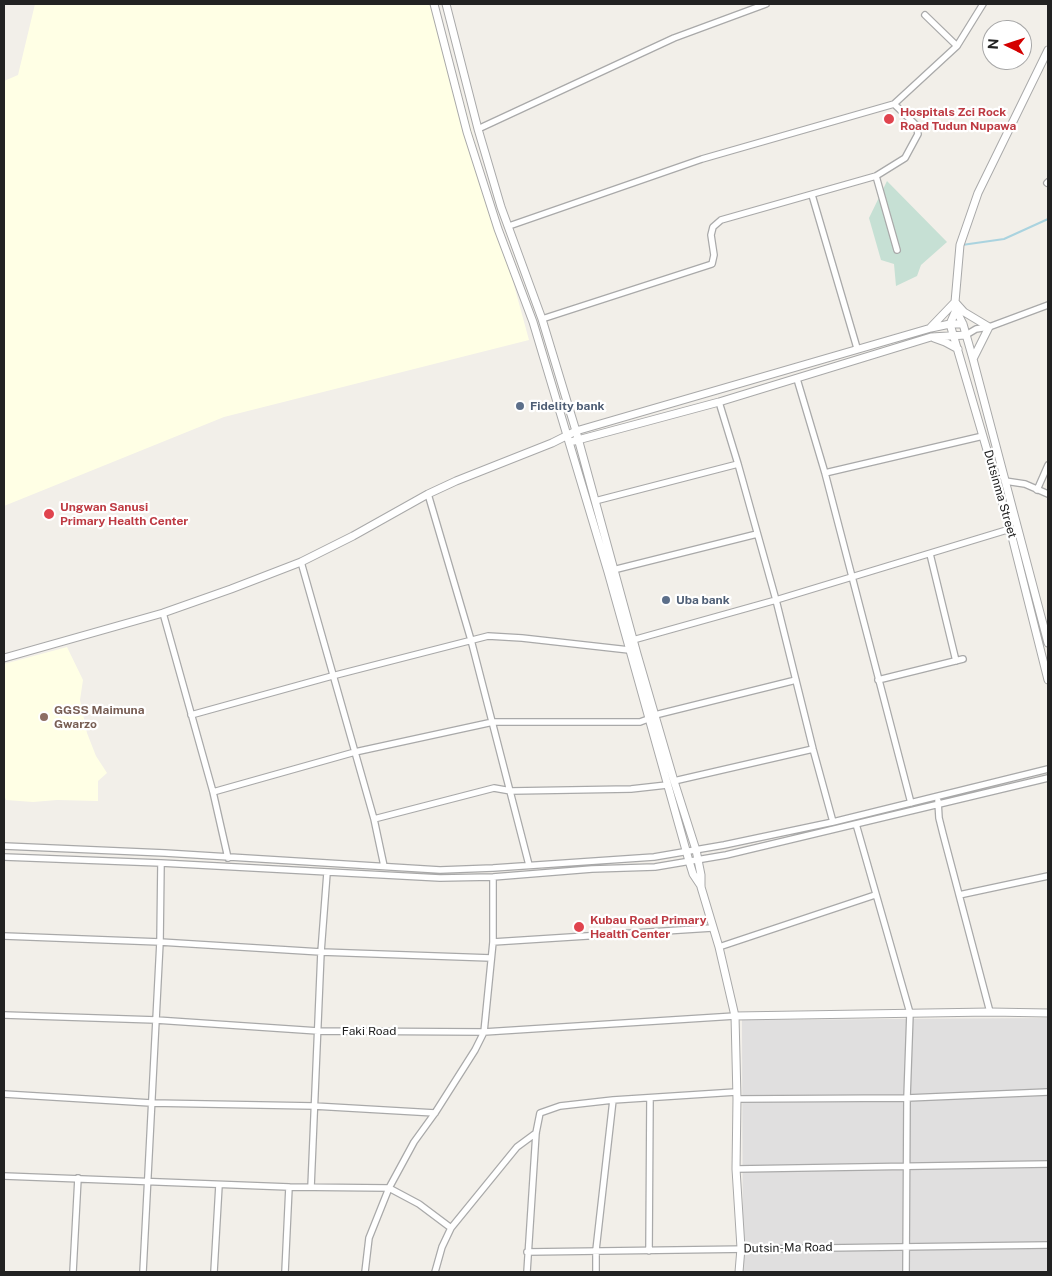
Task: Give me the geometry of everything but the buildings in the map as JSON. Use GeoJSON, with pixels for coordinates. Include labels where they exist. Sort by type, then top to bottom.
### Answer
{"type":"FeatureCollection","features":[{"type":"Feature","properties":{"kind":"street"},"geometry":{"type":"LineString","coordinates":[[434,4],[467,132],[498,229],[533,322],[630,650],[652,717]]}},
{"type":"Feature","properties":{"kind":"street"},"geometry":{"type":"LineString","coordinates":[[446,4],[478,129],[501,207],[542,320],[576,431],[633,640],[686,852],[693,874],[701,887]]}},
{"type":"Feature","properties":{"kind":"street"},"geometry":{"type":"LineString","coordinates":[[478,129],[674,38],[766,4]]}},
{"type":"Feature","properties":{"kind":"street"},"geometry":{"type":"LineString","coordinates":[[509,226],[702,159],[894,104],[957,46],[983,4]]}},
{"type":"Feature","properties":{"kind":"street"},"geometry":{"type":"LineString","coordinates":[[925,15],[957,46]]}},
{"type":"Feature","properties":{"kind":"street","name":"Dutsinma Street"},"geometry":{"type":"LineString","coordinates":[[1048,50],[978,193],[960,245],[955,302],[973,359],[1048,643]]}},
{"type":"Feature","properties":{"kind":"street"},"geometry":{"type":"LineString","coordinates":[[542,320],[712,264],[714,255],[711,235],[713,227],[721,220],[876,176],[905,158],[918,134],[916,125],[894,104]]}},
{"type":"Feature","properties":{"kind":"street"},"geometry":{"type":"LineString","coordinates":[[876,176],[897,250]]}},
{"type":"Feature","properties":{"kind":"street"},"geometry":{"type":"LineString","coordinates":[[812,195],[856,348]]}},
{"type":"Feature","properties":{"kind":"street"},"geometry":{"type":"LineString","coordinates":[[931,328],[955,302],[971,318],[989,327]]}},
{"type":"Feature","properties":{"kind":"street"},"geometry":{"type":"LineString","coordinates":[[568,438],[578,441],[797,379],[931,337],[966,335],[976,329],[989,327],[1048,306]]}},
{"type":"Feature","properties":{"kind":"street"},"geometry":{"type":"LineString","coordinates":[[950,324],[956,310]]}},
{"type":"Feature","properties":{"kind":"street"},"geometry":{"type":"LineString","coordinates":[[4,658],[163,613],[301,562],[353,536],[428,494],[476,473],[568,438],[576,431],[787,371],[856,348],[931,328],[950,324],[963,324],[976,329]]}},
{"type":"Feature","properties":{"kind":"street","name":"Dutsinma Street"},"geometry":{"type":"LineString","coordinates":[[950,324],[1010,529],[1048,680]]}},
{"type":"Feature","properties":{"kind":"street"},"geometry":{"type":"LineString","coordinates":[[973,359],[989,327]]}},
{"type":"Feature","properties":{"kind":"street"},"geometry":{"type":"LineString","coordinates":[[931,337],[958,349]]}},
{"type":"Feature","properties":{"kind":"street"},"geometry":{"type":"LineString","coordinates":[[797,379],[825,473],[910,803]]}},
{"type":"Feature","properties":{"kind":"street"},"geometry":{"type":"LineString","coordinates":[[718,402],[738,464],[776,600],[833,822]]}},
{"type":"Feature","properties":{"kind":"street"},"geometry":{"type":"LineString","coordinates":[[825,473],[983,436]]}},
{"type":"Feature","properties":{"kind":"street"},"geometry":{"type":"LineString","coordinates":[[596,501],[738,464]]}},
{"type":"Feature","properties":{"kind":"street"},"geometry":{"type":"LineString","coordinates":[[1037,490],[1048,465]]}},
{"type":"Feature","properties":{"kind":"street"},"geometry":{"type":"LineString","coordinates":[[1005,481],[1025,484],[1048,494]]}},
{"type":"Feature","properties":{"kind":"street"},"geometry":{"type":"LineString","coordinates":[[428,494],[471,640],[529,865]]}},
{"type":"Feature","properties":{"kind":"street"},"geometry":{"type":"LineString","coordinates":[[633,640],[776,600],[1010,529]]}},
{"type":"Feature","properties":{"kind":"street"},"geometry":{"type":"LineString","coordinates":[[613,570],[757,534]]}},
{"type":"Feature","properties":{"kind":"street"},"geometry":{"type":"LineString","coordinates":[[930,554],[956,661]]}},
{"type":"Feature","properties":{"kind":"street"},"geometry":{"type":"LineString","coordinates":[[301,562],[374,819],[384,866]]}},
{"type":"Feature","properties":{"kind":"street"},"geometry":{"type":"LineString","coordinates":[[163,613],[213,792],[228,858]]}},
{"type":"Feature","properties":{"kind":"street"},"geometry":{"type":"LineString","coordinates":[[191,715],[488,636],[630,650]]}},
{"type":"Feature","properties":{"kind":"street"},"geometry":{"type":"LineString","coordinates":[[878,680],[963,659]]}},
{"type":"Feature","properties":{"kind":"street"},"geometry":{"type":"LineString","coordinates":[[213,792],[354,752],[493,722],[640,722],[652,717],[796,680]]}},
{"type":"Feature","properties":{"kind":"street"},"geometry":{"type":"LineString","coordinates":[[374,819],[494,788],[511,792],[631,790],[670,783],[813,749]]}},
{"type":"Feature","properties":{"kind":"street"},"geometry":{"type":"LineString","coordinates":[[4,846],[440,870],[654,857],[833,822],[1048,769]]}},
{"type":"Feature","properties":{"kind":"street"},"geometry":{"type":"LineString","coordinates":[[4,857],[161,863],[440,878],[494,877],[592,869],[655,867],[699,860],[1048,778]]}},
{"type":"Feature","properties":{"kind":"street"},"geometry":{"type":"LineString","coordinates":[[670,783],[699,860],[701,887],[719,946],[735,1016],[736,1169],[741,1248],[739,1272]]}},
{"type":"Feature","properties":{"kind":"street"},"geometry":{"type":"LineString","coordinates":[[938,796],[940,818],[990,1012]]}},
{"type":"Feature","properties":{"kind":"street"},"geometry":{"type":"LineString","coordinates":[[856,824],[910,1013],[907,1098],[906,1272]]}},
{"type":"Feature","properties":{"kind":"street"},"geometry":{"type":"LineString","coordinates":[[284,870],[285,860]]}},
{"type":"Feature","properties":{"kind":"street"},"geometry":{"type":"LineString","coordinates":[[143,1272],[160,942],[161,863]]}},
{"type":"Feature","properties":{"kind":"street"},"geometry":{"type":"LineString","coordinates":[[311,1188],[321,952],[327,872]]}},
{"type":"Feature","properties":{"kind":"street"},"geometry":{"type":"LineString","coordinates":[[959,895],[1048,876]]}},
{"type":"Feature","properties":{"kind":"street"},"geometry":{"type":"LineString","coordinates":[[365,1272],[369,1238],[389,1188],[414,1142],[435,1113],[475,1050],[484,1032],[493,942],[494,877]]}},
{"type":"Feature","properties":{"kind":"street"},"geometry":{"type":"LineString","coordinates":[[719,946],[875,895]]}},
{"type":"Feature","properties":{"kind":"street"},"geometry":{"type":"LineString","coordinates":[[493,942],[712,928]]}},
{"type":"Feature","properties":{"kind":"street"},"geometry":{"type":"LineString","coordinates":[[4,936],[160,942],[321,952],[491,958]]}},
{"type":"Feature","properties":{"kind":"street"},"geometry":{"type":"LineString","coordinates":[[735,1016],[990,1012],[1048,1013]]}},
{"type":"Feature","properties":{"kind":"street","name":"Faki Road"},"geometry":{"type":"LineString","coordinates":[[4,1015],[156,1020],[318,1031],[484,1032],[735,1016]]}},
{"type":"Feature","properties":{"kind":"street"},"geometry":{"type":"LineString","coordinates":[[527,1272],[536,1133],[540,1113],[549,1109],[613,1100],[737,1095],[907,1098],[1048,1092]]}},
{"type":"Feature","properties":{"kind":"street"},"geometry":{"type":"LineString","coordinates":[[4,1094],[151,1103],[314,1106],[435,1113]]}},
{"type":"Feature","properties":{"kind":"street"},"geometry":{"type":"LineString","coordinates":[[648,1250],[650,1098]]}},
{"type":"Feature","properties":{"kind":"street"},"geometry":{"type":"LineString","coordinates":[[596,1272],[596,1250],[613,1100]]}},
{"type":"Feature","properties":{"kind":"street"},"geometry":{"type":"LineString","coordinates":[[436,1272],[442,1247],[451,1228],[516,1147],[536,1133]]}},
{"type":"Feature","properties":{"kind":"street"},"geometry":{"type":"LineString","coordinates":[[736,1169],[1048,1164]]}},
{"type":"Feature","properties":{"kind":"street"},"geometry":{"type":"LineString","coordinates":[[4,1176],[311,1188],[389,1188],[419,1204],[451,1228]]}},
{"type":"Feature","properties":{"kind":"street"},"geometry":{"type":"LineString","coordinates":[[73,1272],[78,1178]]}},
{"type":"Feature","properties":{"kind":"street"},"geometry":{"type":"LineString","coordinates":[[214,1272],[219,1184]]}},
{"type":"Feature","properties":{"kind":"street"},"geometry":{"type":"LineString","coordinates":[[285,1272],[289,1187]]}},
{"type":"Feature","properties":{"kind":"street","name":"Dutsin-Ma Road"},"geometry":{"type":"LineString","coordinates":[[527,1252],[1048,1245]]}},
{"type":"Feature","properties":{"kind":"shaded area"},"geometry":{"type":"Polygon","coordinates":[[[35,4],[437,4],[529,340],[224,417],[4,506],[4,81],[18,75],[35,4]]]}},
{"type":"Feature","properties":{"kind":"shaded area"},"geometry":{"type":"Polygon","coordinates":[[[887,181],[947,242],[921,265],[917,276],[896,286],[894,264],[881,260],[869,218],[887,181]]]}},
{"type":"Feature","properties":{"kind":"shaded area","name":"GGSS Maimuna Gwarzo"},"geometry":{"type":"Polygon","coordinates":[[[67,647],[83,680],[80,700],[87,733],[96,756],[107,773],[98,781],[98,801],[57,800],[33,802],[6,800],[4,795],[4,664],[67,647]]]}},
{"type":"Feature","properties":{"kind":"shaded area"},"geometry":{"type":"Polygon","coordinates":[[[1048,1018],[1048,1272],[743,1272],[742,1020],[1048,1018]]]}},
{"type":"Feature","properties":{"kind":"waterway"},"geometry":{"type":"LineString","coordinates":[[962,245],[1004,239],[1048,219]]}},
{"type":"Feature","properties":{"kind":"place","name":"Hospitals Zci Rock Road Tudun Nupawa"},"geometry":{"type":"Point","coordinates":[889,119]}},
{"type":"Feature","properties":{"kind":"place","name":"Fidelity bank"},"geometry":{"type":"Point","coordinates":[520,406]}},
{"type":"Feature","properties":{"kind":"place","name":"Ungwan Sanusi Primary Health Center"},"geometry":{"type":"Point","coordinates":[49,514]}},
{"type":"Feature","properties":{"kind":"place","name":"Uba bank"},"geometry":{"type":"Point","coordinates":[666,600]}},
{"type":"Feature","properties":{"kind":"place","name":"GGSS Maimuna Gwarzo"},"geometry":{"type":"Point","coordinates":[44,717]}},
{"type":"Feature","properties":{"kind":"place","name":"Kubau Road Primary Health Center"},"geometry":{"type":"Point","coordinates":[579,927]}}]}
